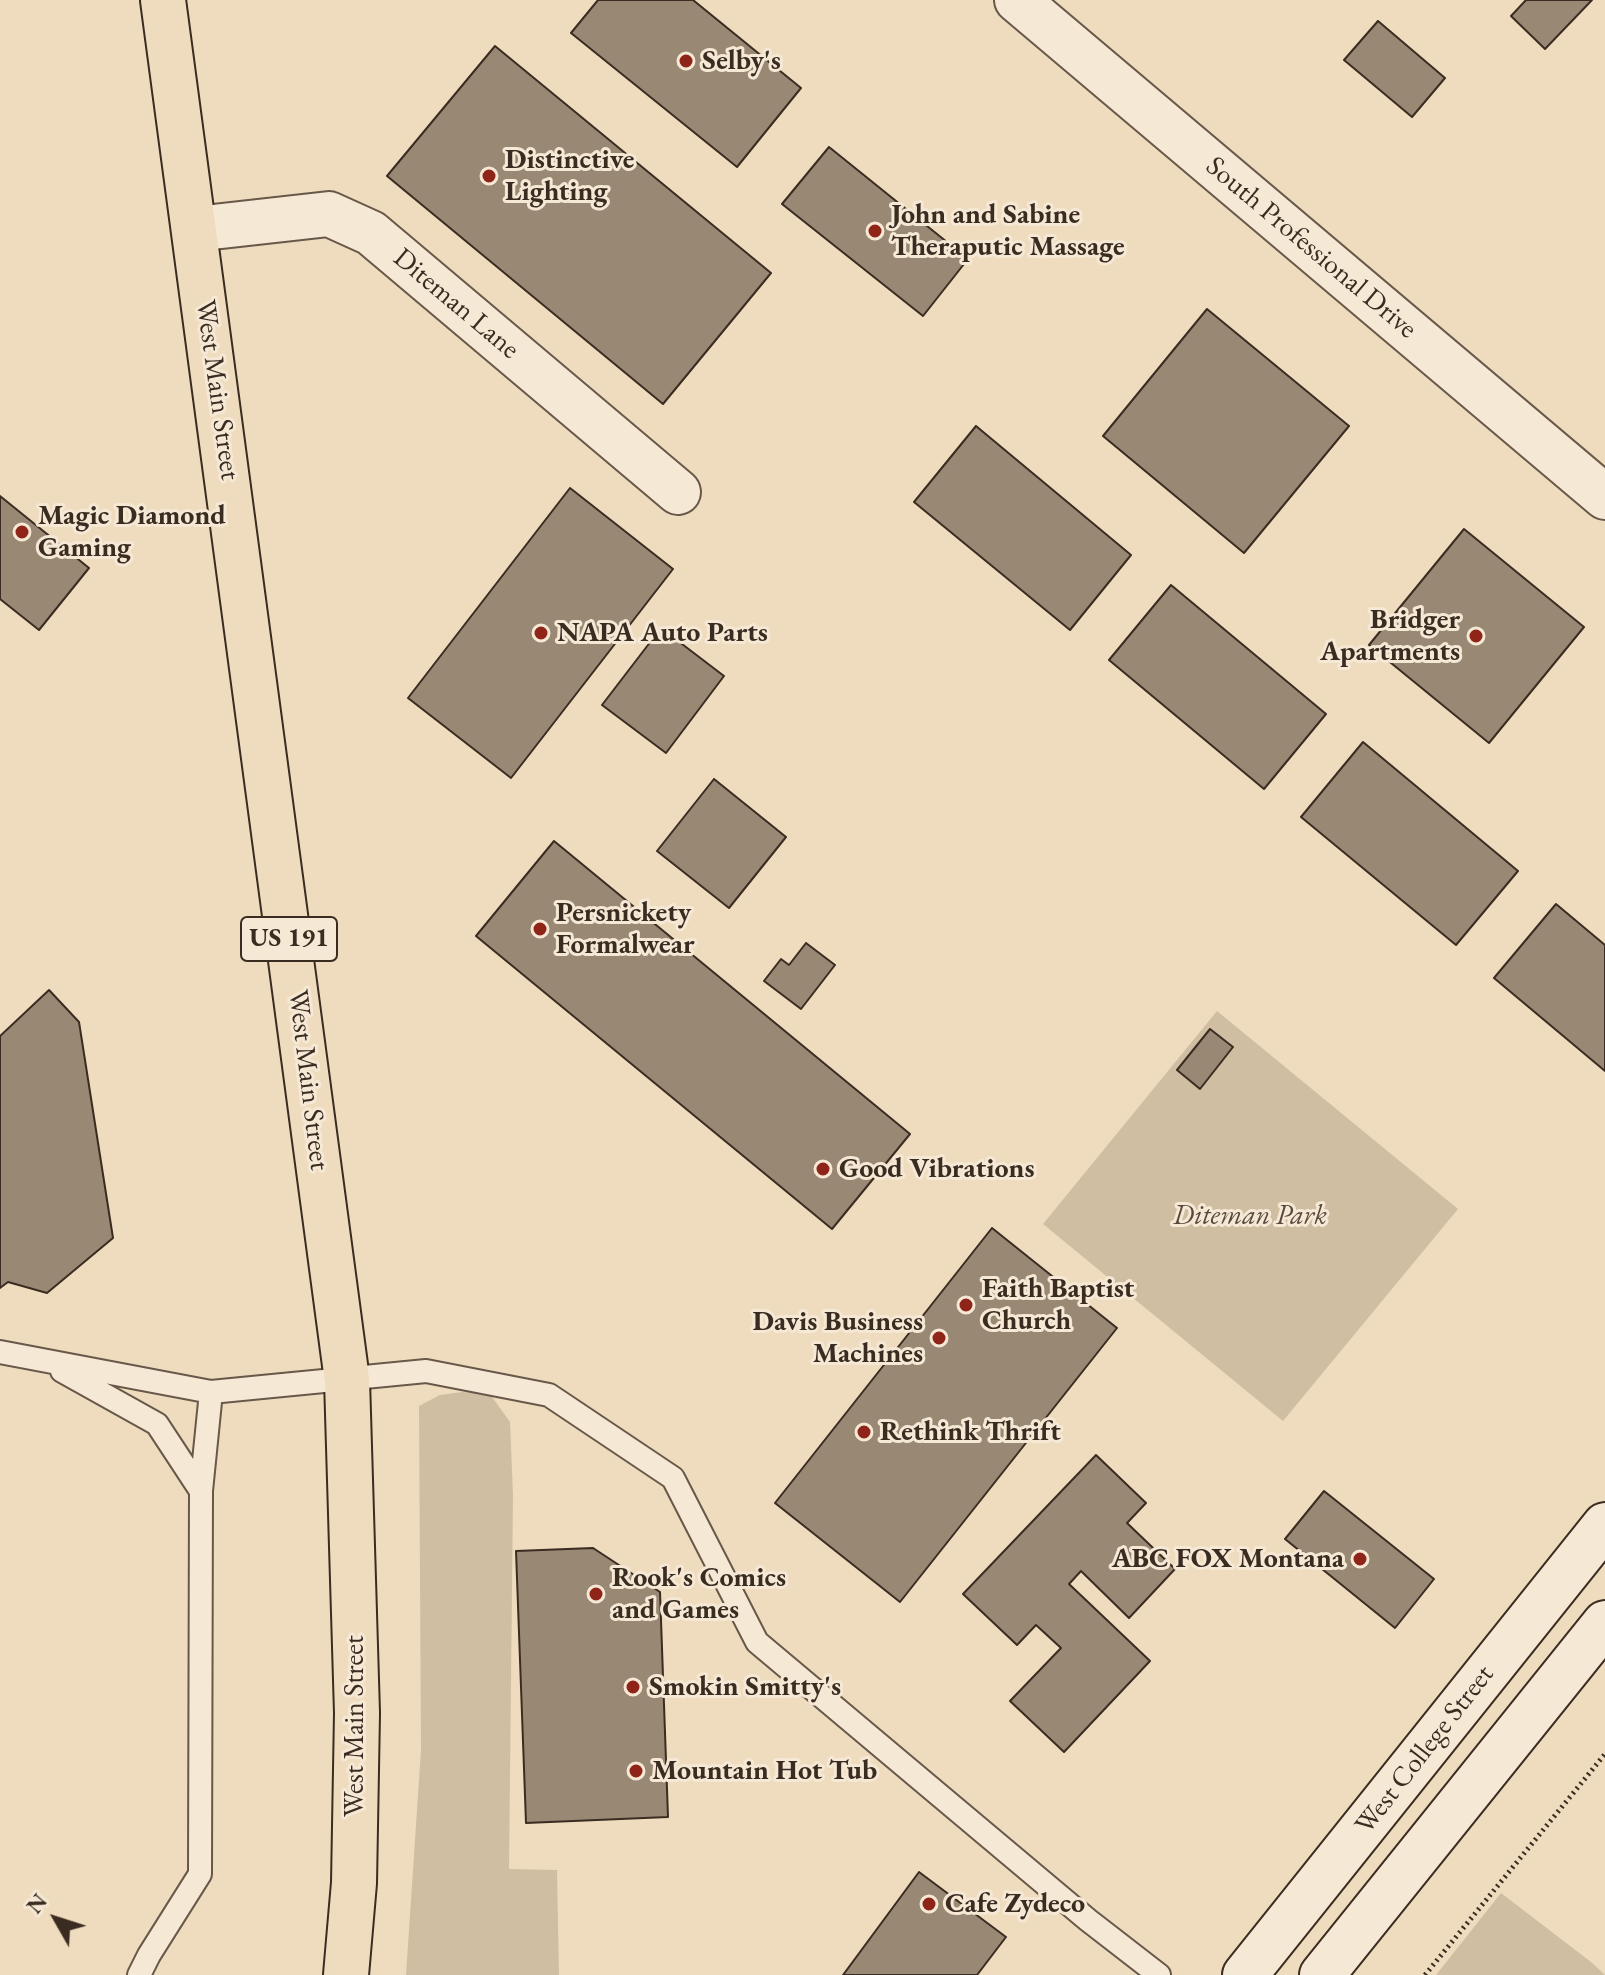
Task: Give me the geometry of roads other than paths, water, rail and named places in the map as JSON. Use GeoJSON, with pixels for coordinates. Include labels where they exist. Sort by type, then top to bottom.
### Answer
{"type":"FeatureCollection","features":[{"type":"Feature","properties":{"kind":"highway","name":"West Main Street"},"geometry":{"type":"LineString","coordinates":[[163,0],[347,1380],[357,1713],[354,1883],[346,1975]]}},
{"type":"Feature","properties":{"kind":"street","name":"South Professional Drive"},"geometry":{"type":"LineString","coordinates":[[1017,0],[1605,497]]}},
{"type":"Feature","properties":{"kind":"street","name":"Diteman Lane"},"geometry":{"type":"LineString","coordinates":[[195,229],[329,214],[371,233],[678,492]]}},
{"type":"Feature","properties":{"kind":"street","name":"West College Street"},"geometry":{"type":"LineString","coordinates":[[1245,1975],[1605,1525]]}},
{"type":"Feature","properties":{"kind":"street"},"geometry":{"type":"LineString","coordinates":[[1322,1975],[1605,1623]]}},
{"type":"Feature","properties":{"kind":"lane"},"geometry":{"type":"LineString","coordinates":[[0,1352],[211,1392],[426,1371],[549,1395],[673,1478],[757,1642],[1088,1920],[1159,1975]]}},
{"type":"Feature","properties":{"kind":"lane"},"geometry":{"type":"LineString","coordinates":[[47,1363],[157,1424],[201,1491]]}},
{"type":"Feature","properties":{"kind":"lane"},"geometry":{"type":"LineString","coordinates":[[139,1975],[200,1874],[201,1491],[211,1392]]}},
{"type":"Feature","properties":{"kind":"place","name":"Selby's"},"geometry":{"type":"Point","coordinates":[686,61]}},
{"type":"Feature","properties":{"kind":"place","name":"Distinctive Lighting"},"geometry":{"type":"Point","coordinates":[489,176]}},
{"type":"Feature","properties":{"kind":"place","name":"John and Sabine Theraputic Massage"},"geometry":{"type":"Point","coordinates":[875,231]}},
{"type":"Feature","properties":{"kind":"place","name":"Magic Diamond Gaming"},"geometry":{"type":"Point","coordinates":[22,532]}},
{"type":"Feature","properties":{"kind":"place","name":"NAPA Auto Parts"},"geometry":{"type":"Point","coordinates":[541,633]}},
{"type":"Feature","properties":{"kind":"place","name":"Bridger Apartments"},"geometry":{"type":"Point","coordinates":[1476,636]}},
{"type":"Feature","properties":{"kind":"place","name":"Persnickety Formalwear"},"geometry":{"type":"Point","coordinates":[540,929]}},
{"type":"Feature","properties":{"kind":"place","name":"Good Vibrations"},"geometry":{"type":"Point","coordinates":[823,1169]}},
{"type":"Feature","properties":{"kind":"place","name":"Faith Baptist Church"},"geometry":{"type":"Point","coordinates":[966,1305]}},
{"type":"Feature","properties":{"kind":"place","name":"Davis Business Machines"},"geometry":{"type":"Point","coordinates":[939,1338]}},
{"type":"Feature","properties":{"kind":"place","name":"Rethink Thrift"},"geometry":{"type":"Point","coordinates":[864,1432]}},
{"type":"Feature","properties":{"kind":"place","name":"ABC FOX Montana"},"geometry":{"type":"Point","coordinates":[1360,1559]}},
{"type":"Feature","properties":{"kind":"place","name":"Rook's Comics and Games"},"geometry":{"type":"Point","coordinates":[596,1594]}},
{"type":"Feature","properties":{"kind":"place","name":"Smokin Smitty's"},"geometry":{"type":"Point","coordinates":[633,1687]}},
{"type":"Feature","properties":{"kind":"place","name":"Mountain Hot Tub"},"geometry":{"type":"Point","coordinates":[636,1771]}},
{"type":"Feature","properties":{"kind":"place","name":"Cafe Zydeco"},"geometry":{"type":"Point","coordinates":[929,1904]}},
{"type":"Feature","properties":{"kind":"park label","name":"Diteman Park"},"geometry":{"type":"Point","coordinates":[1250,1216]}}]}
